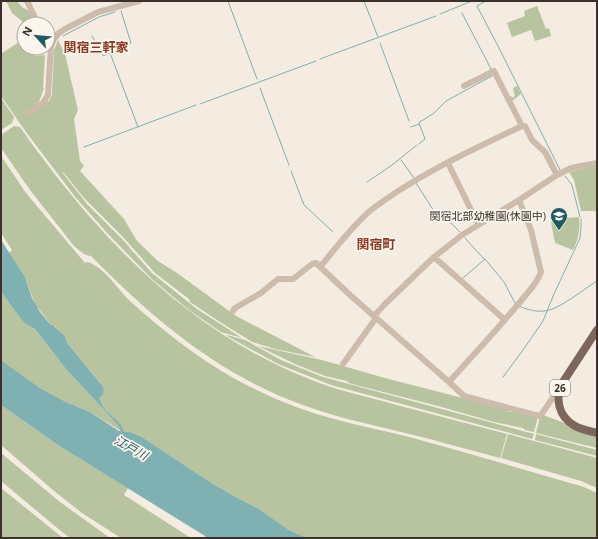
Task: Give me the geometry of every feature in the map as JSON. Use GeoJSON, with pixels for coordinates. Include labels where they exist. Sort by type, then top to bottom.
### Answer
{"type":"FeatureCollection","features":[{"type":"Feature","properties":{"kind":"main road","name":"26"},"geometry":{"type":"LineString","coordinates":[[597,330],[559,391],[559,407],[566,420],[579,428],[597,433]]}},
{"type":"Feature","properties":{"kind":"street"},"geometry":{"type":"LineString","coordinates":[[27,1],[34,16]]}},
{"type":"Feature","properties":{"kind":"street"},"geometry":{"type":"LineString","coordinates":[[56,36],[98,12],[139,1]]}},
{"type":"Feature","properties":{"kind":"street"},"geometry":{"type":"LineString","coordinates":[[29,113],[43,104],[48,95],[49,56]]}},
{"type":"Feature","properties":{"kind":"street"},"geometry":{"type":"LineString","coordinates":[[464,86],[494,71],[522,126],[525,126],[532,140],[544,152],[557,175]]}},
{"type":"Feature","properties":{"kind":"street"},"geometry":{"type":"LineString","coordinates":[[320,267],[363,218],[372,210],[410,185],[448,163],[522,126]]}},
{"type":"Feature","properties":{"kind":"street"},"geometry":{"type":"LineString","coordinates":[[448,163],[478,224]]}},
{"type":"Feature","properties":{"kind":"street"},"geometry":{"type":"LineString","coordinates":[[343,364],[386,303],[434,257],[478,224],[519,200],[557,175],[571,168],[597,163]]}},
{"type":"Feature","properties":{"kind":"street"},"geometry":{"type":"LineString","coordinates":[[449,382],[505,320],[534,284],[541,272],[531,230],[519,200]]}},
{"type":"Feature","properties":{"kind":"street"},"geometry":{"type":"LineString","coordinates":[[434,257],[505,320]]}},
{"type":"Feature","properties":{"kind":"street"},"geometry":{"type":"LineString","coordinates":[[233,311],[235,308],[261,293],[278,279],[293,278],[312,264],[316,264],[464,396],[539,416],[559,391]]}},
{"type":"Feature","properties":{"kind":"green space"},"geometry":{"type":"Polygon","coordinates":[[[6,1],[17,1],[22,7],[29,11],[32,16],[16,16],[12,13],[6,1]]]}},
{"type":"Feature","properties":{"kind":"green space"},"geometry":{"type":"Polygon","coordinates":[[[537,6],[546,29],[549,28],[551,36],[535,41],[531,30],[512,37],[507,23],[525,16],[524,11],[537,6]]]}},
{"type":"Feature","properties":{"kind":"green space"},"geometry":{"type":"Polygon","coordinates":[[[58,40],[65,54],[78,110],[74,119],[80,161],[84,166],[80,171],[124,219],[137,241],[158,261],[236,316],[315,357],[275,349],[252,342],[190,302],[189,299],[155,273],[123,237],[84,198],[62,172],[87,204],[122,239],[152,273],[197,309],[242,338],[221,332],[189,310],[153,280],[109,235],[76,198],[1,96],[1,51],[2,53],[16,44],[16,56],[45,56],[44,88],[39,102],[49,101],[52,95],[54,56],[56,56],[56,45],[58,40]]]}},
{"type":"Feature","properties":{"kind":"green space"},"geometry":{"type":"Polygon","coordinates":[[[517,86],[521,94],[512,101],[509,97],[511,96],[512,98],[515,96],[513,88],[517,86]]]}},
{"type":"Feature","properties":{"kind":"green space"},"geometry":{"type":"Polygon","coordinates":[[[1,98],[14,117],[12,123],[1,130],[1,98]]]}},
{"type":"Feature","properties":{"kind":"green space"},"geometry":{"type":"Polygon","coordinates":[[[14,126],[20,127],[79,205],[146,275],[183,306],[222,334],[264,358],[319,383],[351,393],[507,434],[500,458],[316,410],[272,393],[215,361],[163,323],[138,302],[91,256],[84,254],[74,246],[30,190],[1,148],[1,135],[14,126]]]}},
{"type":"Feature","properties":{"kind":"green space"},"geometry":{"type":"Polygon","coordinates":[[[1,156],[26,193],[85,263],[87,262],[93,264],[99,268],[143,313],[181,344],[208,362],[235,379],[280,401],[315,413],[347,423],[409,437],[475,455],[584,487],[597,493],[597,538],[307,538],[289,530],[259,509],[213,484],[142,437],[130,432],[123,432],[100,402],[99,398],[104,388],[68,344],[64,335],[55,326],[52,326],[35,304],[25,277],[9,253],[12,250],[1,233],[1,156]]]}},
{"type":"Feature","properties":{"kind":"green space"},"geometry":{"type":"Polygon","coordinates":[[[597,165],[597,211],[581,211],[574,180],[569,172],[597,165]]]}},
{"type":"Feature","properties":{"kind":"green space"},"geometry":{"type":"Polygon","coordinates":[[[566,211],[567,218],[579,217],[579,234],[573,250],[555,243],[551,222],[558,214],[566,211]]]}},
{"type":"Feature","properties":{"kind":"green space"},"geometry":{"type":"Polygon","coordinates":[[[1,290],[24,323],[35,329],[66,369],[118,425],[121,431],[90,412],[66,402],[40,388],[1,360],[1,290]]]}},
{"type":"Feature","properties":{"kind":"green space"},"geometry":{"type":"Polygon","coordinates":[[[227,335],[245,340],[281,360],[323,377],[534,434],[532,439],[331,385],[278,364],[227,335]]]}},
{"type":"Feature","properties":{"kind":"green space"},"geometry":{"type":"Polygon","coordinates":[[[258,346],[322,360],[509,410],[509,412],[518,412],[538,417],[534,432],[325,376],[295,364],[258,346]]]}},
{"type":"Feature","properties":{"kind":"green space"},"geometry":{"type":"Polygon","coordinates":[[[1,405],[58,445],[128,488],[124,495],[191,538],[121,538],[82,513],[1,445],[1,405]]]}},
{"type":"Feature","properties":{"kind":"green space"},"geometry":{"type":"Polygon","coordinates":[[[543,415],[597,435],[597,448],[536,433],[540,417],[543,415]]]}},
{"type":"Feature","properties":{"kind":"green space"},"geometry":{"type":"Polygon","coordinates":[[[508,434],[597,458],[597,488],[581,481],[501,458],[508,434]]]}},
{"type":"Feature","properties":{"kind":"green space"},"geometry":{"type":"Polygon","coordinates":[[[536,434],[597,450],[597,456],[535,440],[536,434]]]}},
{"type":"Feature","properties":{"kind":"green space"},"geometry":{"type":"Polygon","coordinates":[[[1,453],[60,502],[110,538],[70,538],[62,532],[1,481],[1,453]]]}},
{"type":"Feature","properties":{"kind":"green space"},"geometry":{"type":"Polygon","coordinates":[[[1,488],[63,538],[1,538],[1,488]]]}},
{"type":"Feature","properties":{"kind":"water","name":"江戸川"},"geometry":{"type":"Polygon","coordinates":[[[1,240],[25,277],[32,298],[40,312],[51,325],[64,335],[68,344],[104,388],[103,394],[99,398],[102,405],[107,412],[119,422],[124,432],[130,432],[142,437],[213,484],[259,509],[289,530],[307,538],[206,538],[58,445],[1,405],[1,360],[40,388],[66,402],[90,412],[121,431],[118,425],[66,369],[35,329],[24,323],[4,296],[1,290],[1,240]]]}},
{"type":"Feature","properties":{"kind":"waterway"},"geometry":{"type":"LineString","coordinates":[[228,1],[257,79]]}},
{"type":"Feature","properties":{"kind":"waterway"},"geometry":{"type":"LineString","coordinates":[[364,1],[378,37]]}},
{"type":"Feature","properties":{"kind":"waterway"},"geometry":{"type":"LineString","coordinates":[[440,14],[472,1]]}},
{"type":"Feature","properties":{"kind":"waterway"},"geometry":{"type":"LineString","coordinates":[[486,1],[477,6],[560,170]]}},
{"type":"Feature","properties":{"kind":"waterway"},"geometry":{"type":"LineString","coordinates":[[121,11],[131,43],[110,53],[138,127]]}},
{"type":"Feature","properties":{"kind":"waterway"},"geometry":{"type":"LineString","coordinates":[[63,36],[99,17],[115,12]]}},
{"type":"Feature","properties":{"kind":"waterway"},"geometry":{"type":"LineString","coordinates":[[462,13],[490,69]]}},
{"type":"Feature","properties":{"kind":"waterway"},"geometry":{"type":"LineString","coordinates":[[320,59],[436,16]]}},
{"type":"Feature","properties":{"kind":"waterway"},"geometry":{"type":"LineString","coordinates":[[92,36],[103,56],[110,53]]}},
{"type":"Feature","properties":{"kind":"waterway"},"geometry":{"type":"LineString","coordinates":[[380,43],[409,121]]}},
{"type":"Feature","properties":{"kind":"waterway"},"geometry":{"type":"LineString","coordinates":[[200,104],[316,61]]}},
{"type":"Feature","properties":{"kind":"waterway"},"geometry":{"type":"LineString","coordinates":[[419,144],[425,139],[419,123],[420,122],[434,113],[446,101],[492,76]]}},
{"type":"Feature","properties":{"kind":"waterway"},"geometry":{"type":"LineString","coordinates":[[260,88],[289,165]]}},
{"type":"Feature","properties":{"kind":"waterway"},"geometry":{"type":"LineString","coordinates":[[84,147],[196,105]]}},
{"type":"Feature","properties":{"kind":"waterway"},"geometry":{"type":"LineString","coordinates":[[411,127],[419,124]]}},
{"type":"Feature","properties":{"kind":"waterway"},"geometry":{"type":"LineString","coordinates":[[367,182],[392,165],[417,145]]}},
{"type":"Feature","properties":{"kind":"waterway"},"geometry":{"type":"LineString","coordinates":[[401,160],[414,178]]}},
{"type":"Feature","properties":{"kind":"waterway"},"geometry":{"type":"LineString","coordinates":[[291,171],[304,205],[333,232]]}},
{"type":"Feature","properties":{"kind":"waterway"},"geometry":{"type":"LineString","coordinates":[[565,176],[572,185],[580,217]]}},
{"type":"Feature","properties":{"kind":"waterway"},"geometry":{"type":"LineString","coordinates":[[416,183],[434,211],[460,232]]}},
{"type":"Feature","properties":{"kind":"waterway"},"geometry":{"type":"LineString","coordinates":[[503,377],[543,321],[580,238],[581,219]]}},
{"type":"Feature","properties":{"kind":"waterway"},"geometry":{"type":"LineString","coordinates":[[465,238],[484,259]]}},
{"type":"Feature","properties":{"kind":"waterway"},"geometry":{"type":"LineString","coordinates":[[463,278],[485,259],[504,282],[515,303]]}},
{"type":"Feature","properties":{"kind":"waterway"},"geometry":{"type":"LineString","coordinates":[[519,306],[534,311],[549,310],[566,302],[597,281]]}},
{"type":"Feature","properties":{"kind":"place","name":"関宿北部幼稚園(休園中)"},"geometry":{"type":"Point","coordinates":[559,231]}},
{"type":"Feature","properties":{"kind":"district","name":"関宿三軒家"},"geometry":{"type":"Point","coordinates":[96,47]}},
{"type":"Feature","properties":{"kind":"district","name":"関宿町"},"geometry":{"type":"Point","coordinates":[376,244]}}]}
